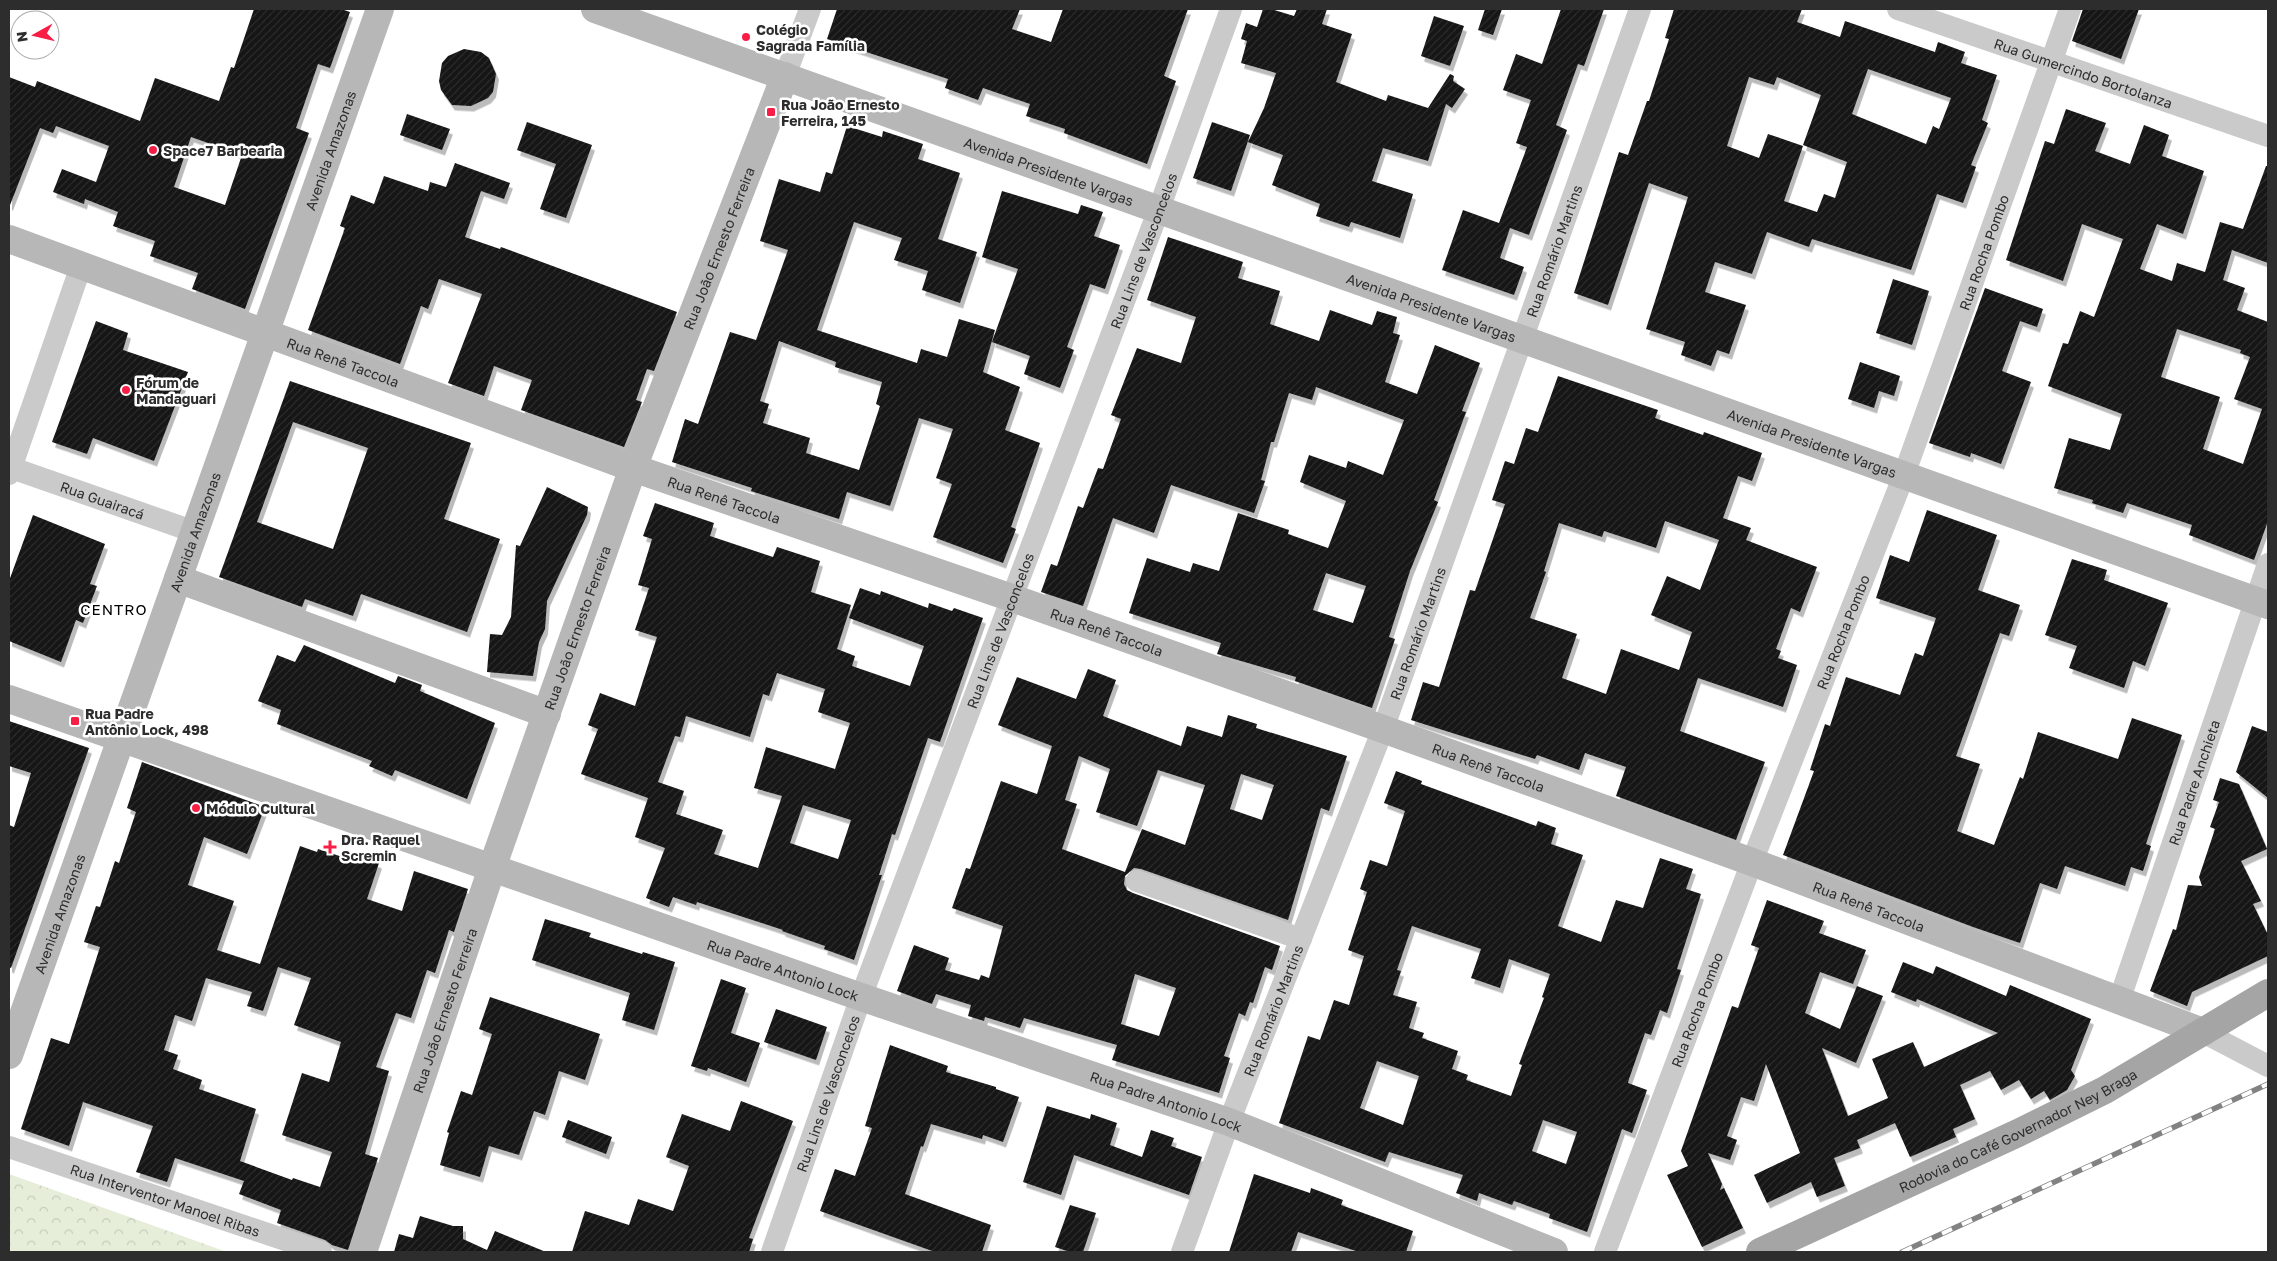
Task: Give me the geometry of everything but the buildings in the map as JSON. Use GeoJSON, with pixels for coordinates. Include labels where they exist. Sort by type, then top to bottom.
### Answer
{"type":"FeatureCollection","features":[{"type":"Feature","properties":{"kind":"main road","name":"Rodovia do Café Governador Ney Braga"},"geometry":{"type":"LineString","coordinates":[[1760,1252],[2018,1133],[2096,1094],[2268,993]]}},
{"type":"Feature","properties":{"kind":"street","name":"Avenida Amazonas"},"geometry":{"type":"LineString","coordinates":[[9,1055],[380,9]]}},
{"type":"Feature","properties":{"kind":"street","name":"Avenida Presidente Vargas"},"geometry":{"type":"LineString","coordinates":[[595,9],[2262,603]]}},
{"type":"Feature","properties":{"kind":"street","name":"Rua João Ernesto Ferreira"},"geometry":{"type":"LineString","coordinates":[[363,1252],[492,868],[634,468],[810,9]]}},
{"type":"Feature","properties":{"kind":"street","name":"Rua Lins de Vasconcelos"},"geometry":{"type":"LineString","coordinates":[[772,1252],[861,997],[1159,209],[1231,9]]}},
{"type":"Feature","properties":{"kind":"street","name":"Rua Romário Martins"},"geometry":{"type":"LineString","coordinates":[[1182,1252],[1229,1122],[1383,729],[1640,9]]}},
{"type":"Feature","properties":{"kind":"street","name":"Rua Gumercindo Bortolanza"},"geometry":{"type":"LineString","coordinates":[[1898,9],[2268,136]]}},
{"type":"Feature","properties":{"kind":"street","name":"Rua Rocha Pombo"},"geometry":{"type":"LineString","coordinates":[[1605,1252],[1752,862],[1904,475],[2070,9]]}},
{"type":"Feature","properties":{"kind":"street","name":"Rua Renê Taccola"},"geometry":{"type":"LineString","coordinates":[[9,240],[634,468],[1012,598],[1752,862],[2119,1002],[2203,1032]]}},
{"type":"Feature","properties":{"kind":"street"},"geometry":{"type":"LineString","coordinates":[[9,469],[82,266]]}},
{"type":"Feature","properties":{"kind":"street","name":"Rua Guairacá"},"geometry":{"type":"LineString","coordinates":[[9,469],[195,532]]}},
{"type":"Feature","properties":{"kind":"street","name":"Rua Padre Anchieta"},"geometry":{"type":"LineString","coordinates":[[2119,1002],[2262,603],[2268,564]]}},
{"type":"Feature","properties":{"kind":"street"},"geometry":{"type":"LineString","coordinates":[[178,579],[547,714]]}},
{"type":"Feature","properties":{"kind":"street","name":"Rua Padre Antonio Lock"},"geometry":{"type":"LineString","coordinates":[[9,699],[861,997],[1229,1122],[1554,1252]]}},
{"type":"Feature","properties":{"kind":"street"},"geometry":{"type":"LineString","coordinates":[[1137,881],[1301,939]]}},
{"type":"Feature","properties":{"kind":"street"},"geometry":{"type":"LineString","coordinates":[[2203,1032],[2268,1066]]}},
{"type":"Feature","properties":{"kind":"street","name":"Rua Interventor Manoel Ribas"},"geometry":{"type":"LineString","coordinates":[[9,1147],[321,1252]]}},
{"type":"Feature","properties":{"kind":"green space"},"geometry":{"type":"Polygon","coordinates":[[[9,1174],[227,1252],[9,1252],[9,1174]]]}},
{"type":"Feature","properties":{"kind":"railway"},"geometry":{"type":"LineString","coordinates":[[1902,1252],[2268,1084]]}},
{"type":"Feature","properties":{"kind":"place","name":"Colégio Sagrada Família"},"geometry":{"type":"Point","coordinates":[746,37]}},
{"type":"Feature","properties":{"kind":"place","name":"Rua João Ernesto Ferreira, 145"},"geometry":{"type":"Point","coordinates":[771,112]}},
{"type":"Feature","properties":{"kind":"place","name":"Space7 Barbearia"},"geometry":{"type":"Point","coordinates":[153,150]}},
{"type":"Feature","properties":{"kind":"place","name":"Fórum de Mandaguari"},"geometry":{"type":"Point","coordinates":[126,390]}},
{"type":"Feature","properties":{"kind":"place","name":"Rua Padre Antônio Lock, 498"},"geometry":{"type":"Point","coordinates":[75,721]}},
{"type":"Feature","properties":{"kind":"place","name":"Módulo Cultural"},"geometry":{"type":"Point","coordinates":[196,808]}},
{"type":"Feature","properties":{"kind":"place","name":"Dra. Raquel Scremin"},"geometry":{"type":"Point","coordinates":[330,847]}},
{"type":"Feature","properties":{"kind":"district","name":"CENTRO"},"geometry":{"type":"Point","coordinates":[114,609]}}]}
